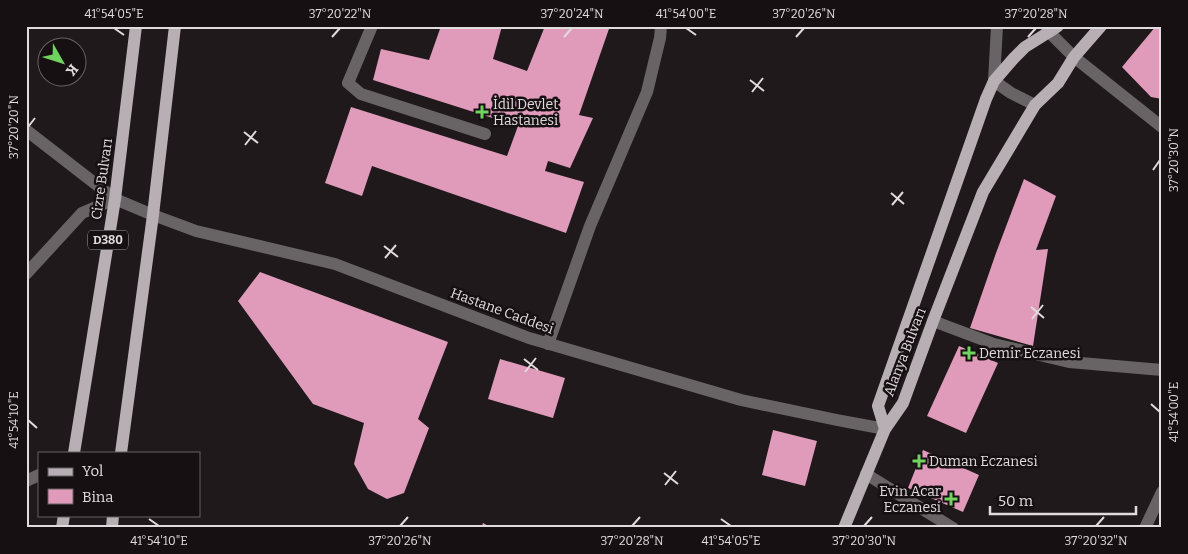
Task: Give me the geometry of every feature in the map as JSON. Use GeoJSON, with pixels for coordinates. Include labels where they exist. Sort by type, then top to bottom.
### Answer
{"type":"FeatureCollection","features":[{"type":"Feature","properties":{"kind":"main road","name":"Cizre Bulvarı"},"geometry":{"type":"LineString","coordinates":[[74,452],[115,199],[136,26]]}},
{"type":"Feature","properties":{"kind":"main road","name":"D380"},"geometry":{"type":"LineString","coordinates":[[121,452],[153,214],[175,26]]}},
{"type":"Feature","properties":{"kind":"main road","name":"Alanya Bulvarı"},"geometry":{"type":"LineString","coordinates":[[886,429],[903,403],[983,192],[1034,105],[1058,83],[1074,57],[1102,26]]}},
{"type":"Feature","properties":{"kind":"main road","name":"Alanya Bulvarı"},"geometry":{"type":"LineString","coordinates":[[886,429],[878,406],[986,99],[994,81],[1024,47],[1051,28]]}},
{"type":"Feature","properties":{"kind":"main road"},"geometry":{"type":"LineString","coordinates":[[844,528],[886,429]]}},
{"type":"Feature","properties":{"kind":"street"},"geometry":{"type":"LineString","coordinates":[[372,26],[348,84],[360,94],[485,134]]}},
{"type":"Feature","properties":{"kind":"street"},"geometry":{"type":"LineString","coordinates":[[548,344],[590,226],[647,92],[662,26]]}},
{"type":"Feature","properties":{"kind":"street"},"geometry":{"type":"LineString","coordinates":[[997,26],[994,81],[1010,93],[1034,105]]}},
{"type":"Feature","properties":{"kind":"street"},"geometry":{"type":"LineString","coordinates":[[1051,28],[1074,57],[1162,127]]}},
{"type":"Feature","properties":{"kind":"street","name":"Hastane Caddesi"},"geometry":{"type":"LineString","coordinates":[[26,130],[115,199],[196,231],[335,264],[529,338],[741,400],[886,429]]}},
{"type":"Feature","properties":{"kind":"street"},"geometry":{"type":"LineString","coordinates":[[26,274],[82,213],[115,199]]}},
{"type":"Feature","properties":{"kind":"street"},"geometry":{"type":"LineString","coordinates":[[933,321],[994,344],[1069,362],[1162,370]]}},
{"type":"Feature","properties":{"kind":"street"},"geometry":{"type":"LineString","coordinates":[[866,474],[953,528]]}},
{"type":"Feature","properties":{"kind":"street"},"geometry":{"type":"LineString","coordinates":[[26,481],[38,475]]}},
{"type":"Feature","properties":{"kind":"street"},"geometry":{"type":"LineString","coordinates":[[1145,528],[1162,492]]}},
{"type":"Feature","properties":{"kind":"building"},"geometry":{"type":"Polygon","coordinates":[[[441,26],[502,26],[493,59],[527,71],[545,26],[610,26],[579,115],[593,118],[570,168],[548,161],[545,171],[584,182],[566,233],[372,166],[362,196],[325,183],[351,107],[507,156],[518,126],[373,80],[381,49],[429,60],[441,26]]]}},
{"type":"Feature","properties":{"kind":"building"},"geometry":{"type":"Polygon","coordinates":[[[1156,26],[1162,26],[1162,99],[1151,97],[1122,67],[1156,26]]]}},
{"type":"Feature","properties":{"kind":"building"},"geometry":{"type":"Polygon","coordinates":[[[1024,179],[1056,196],[1036,250],[1048,249],[1033,346],[970,328],[1024,179]]]}},
{"type":"Feature","properties":{"kind":"building"},"geometry":{"type":"Polygon","coordinates":[[[260,272],[448,342],[418,419],[429,428],[404,493],[387,499],[368,489],[354,464],[364,423],[313,404],[238,301],[260,272]]]}},
{"type":"Feature","properties":{"kind":"building"},"geometry":{"type":"Polygon","coordinates":[[[959,346],[998,363],[966,433],[927,416],[959,346]]]}},
{"type":"Feature","properties":{"kind":"building"},"geometry":{"type":"Polygon","coordinates":[[[500,359],[565,378],[553,418],[488,399],[500,359]]]}},
{"type":"Feature","properties":{"kind":"building"},"geometry":{"type":"Polygon","coordinates":[[[773,430],[817,441],[805,486],[762,475],[773,430]]]}},
{"type":"Feature","properties":{"kind":"building"},"geometry":{"type":"Polygon","coordinates":[[[923,450],[979,475],[963,512],[908,488],[923,450]]]}},
{"type":"Feature","properties":{"kind":"building"},"geometry":{"type":"Polygon","coordinates":[[[483,523],[492,528],[481,528],[483,523]]]}},
{"type":"Feature","properties":{"kind":"place","name":"İdil Devlet Hastanesi"},"geometry":{"type":"Point","coordinates":[482,112]}},
{"type":"Feature","properties":{"kind":"place","name":"Demir Eczanesi"},"geometry":{"type":"Point","coordinates":[969,353]}},
{"type":"Feature","properties":{"kind":"place","name":"Duman Eczanesi"},"geometry":{"type":"Point","coordinates":[919,461]}},
{"type":"Feature","properties":{"kind":"place","name":"Evin Acar Eczanesi"},"geometry":{"type":"Point","coordinates":[951,499]}}]}
